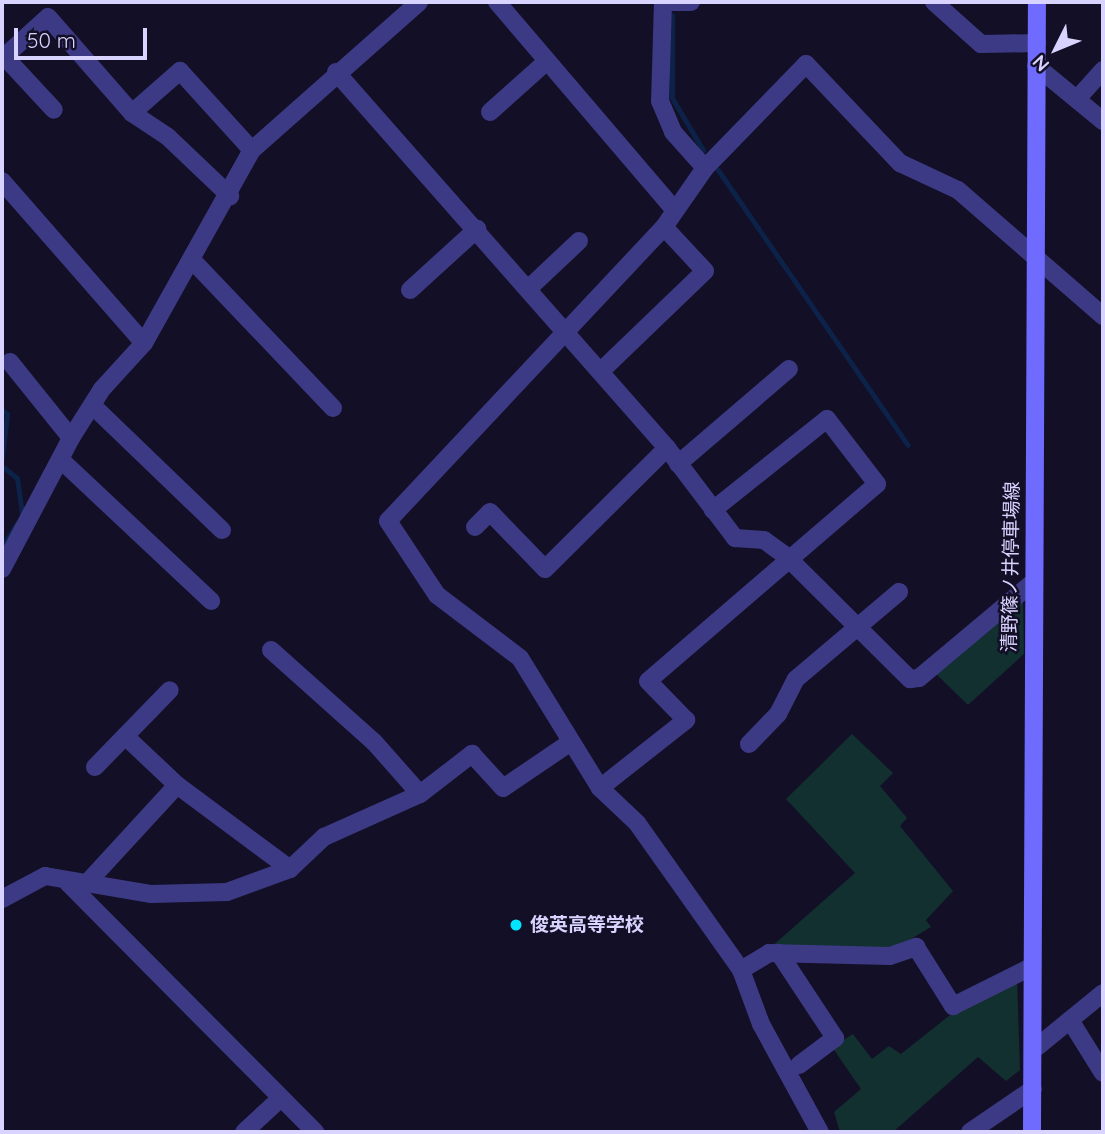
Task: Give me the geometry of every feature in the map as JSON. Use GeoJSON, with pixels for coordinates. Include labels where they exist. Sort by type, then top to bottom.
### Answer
{"type":"FeatureCollection","features":[{"type":"Feature","properties":{"kind":"main road","name":"清野篠ノ井停車場線"},"geometry":{"type":"LineString","coordinates":[[1032,1132],[1037,1047],[1029,968],[1037,2]]}},
{"type":"Feature","properties":{"kind":"street"},"geometry":{"type":"LineString","coordinates":[[2,569],[71,438],[144,343],[230,196],[252,150],[336,72],[419,2]]}},
{"type":"Feature","properties":{"kind":"street"},"geometry":{"type":"LineString","coordinates":[[497,2],[674,209]]}},
{"type":"Feature","properties":{"kind":"street"},"geometry":{"type":"LineString","coordinates":[[663,2],[660,101],[673,132],[705,168]]}},
{"type":"Feature","properties":{"kind":"street"},"geometry":{"type":"LineString","coordinates":[[669,2],[691,2]]}},
{"type":"Feature","properties":{"kind":"street"},"geometry":{"type":"LineString","coordinates":[[934,2],[982,44],[1037,43]]}},
{"type":"Feature","properties":{"kind":"street"},"geometry":{"type":"LineString","coordinates":[[54,110],[3,55],[48,17],[132,113],[169,137],[230,196]]}},
{"type":"Feature","properties":{"kind":"street"},"geometry":{"type":"LineString","coordinates":[[490,112],[547,61]]}},
{"type":"Feature","properties":{"kind":"street"},"geometry":{"type":"LineString","coordinates":[[820,1132],[761,1024],[741,970],[637,823],[600,788],[520,658],[437,595],[388,521],[664,228],[674,209],[705,168],[806,64],[900,163],[958,190],[1103,316]]}},
{"type":"Feature","properties":{"kind":"street"},"geometry":{"type":"LineString","coordinates":[[1036,66],[1103,121]]}},
{"type":"Feature","properties":{"kind":"street"},"geometry":{"type":"LineString","coordinates":[[1077,99],[1103,70]]}},
{"type":"Feature","properties":{"kind":"street"},"geometry":{"type":"LineString","coordinates":[[132,113],[180,71],[252,150]]}},
{"type":"Feature","properties":{"kind":"street"},"geometry":{"type":"LineString","coordinates":[[336,72],[667,448],[735,538],[764,540],[786,556],[854,630],[910,679],[919,678],[1031,584]]}},
{"type":"Feature","properties":{"kind":"street"},"geometry":{"type":"LineString","coordinates":[[2,181],[144,343]]}},
{"type":"Feature","properties":{"kind":"street"},"geometry":{"type":"LineString","coordinates":[[601,371],[705,271],[664,228]]}},
{"type":"Feature","properties":{"kind":"street"},"geometry":{"type":"LineString","coordinates":[[410,290],[477,229]]}},
{"type":"Feature","properties":{"kind":"street"},"geometry":{"type":"LineString","coordinates":[[528,289],[579,241]]}},
{"type":"Feature","properties":{"kind":"street"},"geometry":{"type":"LineString","coordinates":[[193,261],[333,408]]}},
{"type":"Feature","properties":{"kind":"street"},"geometry":{"type":"LineString","coordinates":[[10,362],[71,438]]}},
{"type":"Feature","properties":{"kind":"street"},"geometry":{"type":"LineString","coordinates":[[678,464],[789,369]]}},
{"type":"Feature","properties":{"kind":"street"},"geometry":{"type":"LineString","coordinates":[[93,406],[222,530]]}},
{"type":"Feature","properties":{"kind":"street"},"geometry":{"type":"LineString","coordinates":[[600,788],[686,720],[648,681],[786,556],[877,484],[827,419],[713,510]]}},
{"type":"Feature","properties":{"kind":"street"},"geometry":{"type":"LineString","coordinates":[[475,527],[490,512],[545,569],[667,448]]}},
{"type":"Feature","properties":{"kind":"street"},"geometry":{"type":"LineString","coordinates":[[61,460],[211,601]]}},
{"type":"Feature","properties":{"kind":"street"},"geometry":{"type":"LineString","coordinates":[[748,744],[778,714],[796,678],[899,592]]}},
{"type":"Feature","properties":{"kind":"street"},"geometry":{"type":"LineString","coordinates":[[271,650],[420,794]]}},
{"type":"Feature","properties":{"kind":"street"},"geometry":{"type":"LineString","coordinates":[[95,768],[170,690]]}},
{"type":"Feature","properties":{"kind":"street"},"geometry":{"type":"LineString","coordinates":[[125,736],[177,785],[290,869]]}},
{"type":"Feature","properties":{"kind":"street"},"geometry":{"type":"LineString","coordinates":[[2,899],[30,879],[87,883],[151,894],[216,894],[290,869],[324,837],[420,794],[472,754],[503,788],[571,742]]}},
{"type":"Feature","properties":{"kind":"street"},"geometry":{"type":"LineString","coordinates":[[87,883],[177,785]]}},
{"type":"Feature","properties":{"kind":"street"},"geometry":{"type":"LineString","coordinates":[[68,883],[315,1132]]}},
{"type":"Feature","properties":{"kind":"street"},"geometry":{"type":"LineString","coordinates":[[741,970],[779,954],[890,956],[916,947],[953,1006],[1029,968]]}},
{"type":"Feature","properties":{"kind":"street"},"geometry":{"type":"LineString","coordinates":[[779,954],[835,1038],[799,1065]]}},
{"type":"Feature","properties":{"kind":"street"},"geometry":{"type":"LineString","coordinates":[[1037,1047],[1103,993]]}},
{"type":"Feature","properties":{"kind":"street"},"geometry":{"type":"LineString","coordinates":[[1070,1020],[1103,1073]]}},
{"type":"Feature","properties":{"kind":"street"},"geometry":{"type":"LineString","coordinates":[[970,1132],[1033,1089]]}},
{"type":"Feature","properties":{"kind":"street"},"geometry":{"type":"LineString","coordinates":[[244,1132],[281,1098]]}},
{"type":"Feature","properties":{"kind":"green space"},"geometry":{"type":"Polygon","coordinates":[[[1023,598],[1024,654],[968,705],[934,672],[1023,598]]]}},
{"type":"Feature","properties":{"kind":"green space"},"geometry":{"type":"Polygon","coordinates":[[[852,734],[893,773],[880,786],[907,818],[900,826],[953,891],[926,920],[931,927],[889,952],[770,948],[855,873],[786,799],[852,734]]]}},
{"type":"Feature","properties":{"kind":"green space"},"geometry":{"type":"Polygon","coordinates":[[[1017,976],[1020,1070],[1006,1081],[978,1057],[893,1132],[840,1132],[834,1112],[861,1089],[832,1047],[853,1034],[872,1059],[889,1046],[901,1054],[955,1011],[1017,976]]]}},
{"type":"Feature","properties":{"kind":"waterway"},"geometry":{"type":"LineString","coordinates":[[672,15],[672,98],[703,150]]}},
{"type":"Feature","properties":{"kind":"waterway"},"geometry":{"type":"LineString","coordinates":[[718,170],[908,445]]}},
{"type":"Feature","properties":{"kind":"waterway"},"geometry":{"type":"LineString","coordinates":[[2,410],[7,414],[2,458]]}},
{"type":"Feature","properties":{"kind":"waterway"},"geometry":{"type":"LineString","coordinates":[[2,466],[17,478],[22,514]]}},
{"type":"Feature","properties":{"kind":"waterway"},"geometry":{"type":"LineString","coordinates":[[2,547],[17,523]]}},
{"type":"Feature","properties":{"kind":"place","name":"俊英高等学校"},"geometry":{"type":"Point","coordinates":[516,925]}}]}
